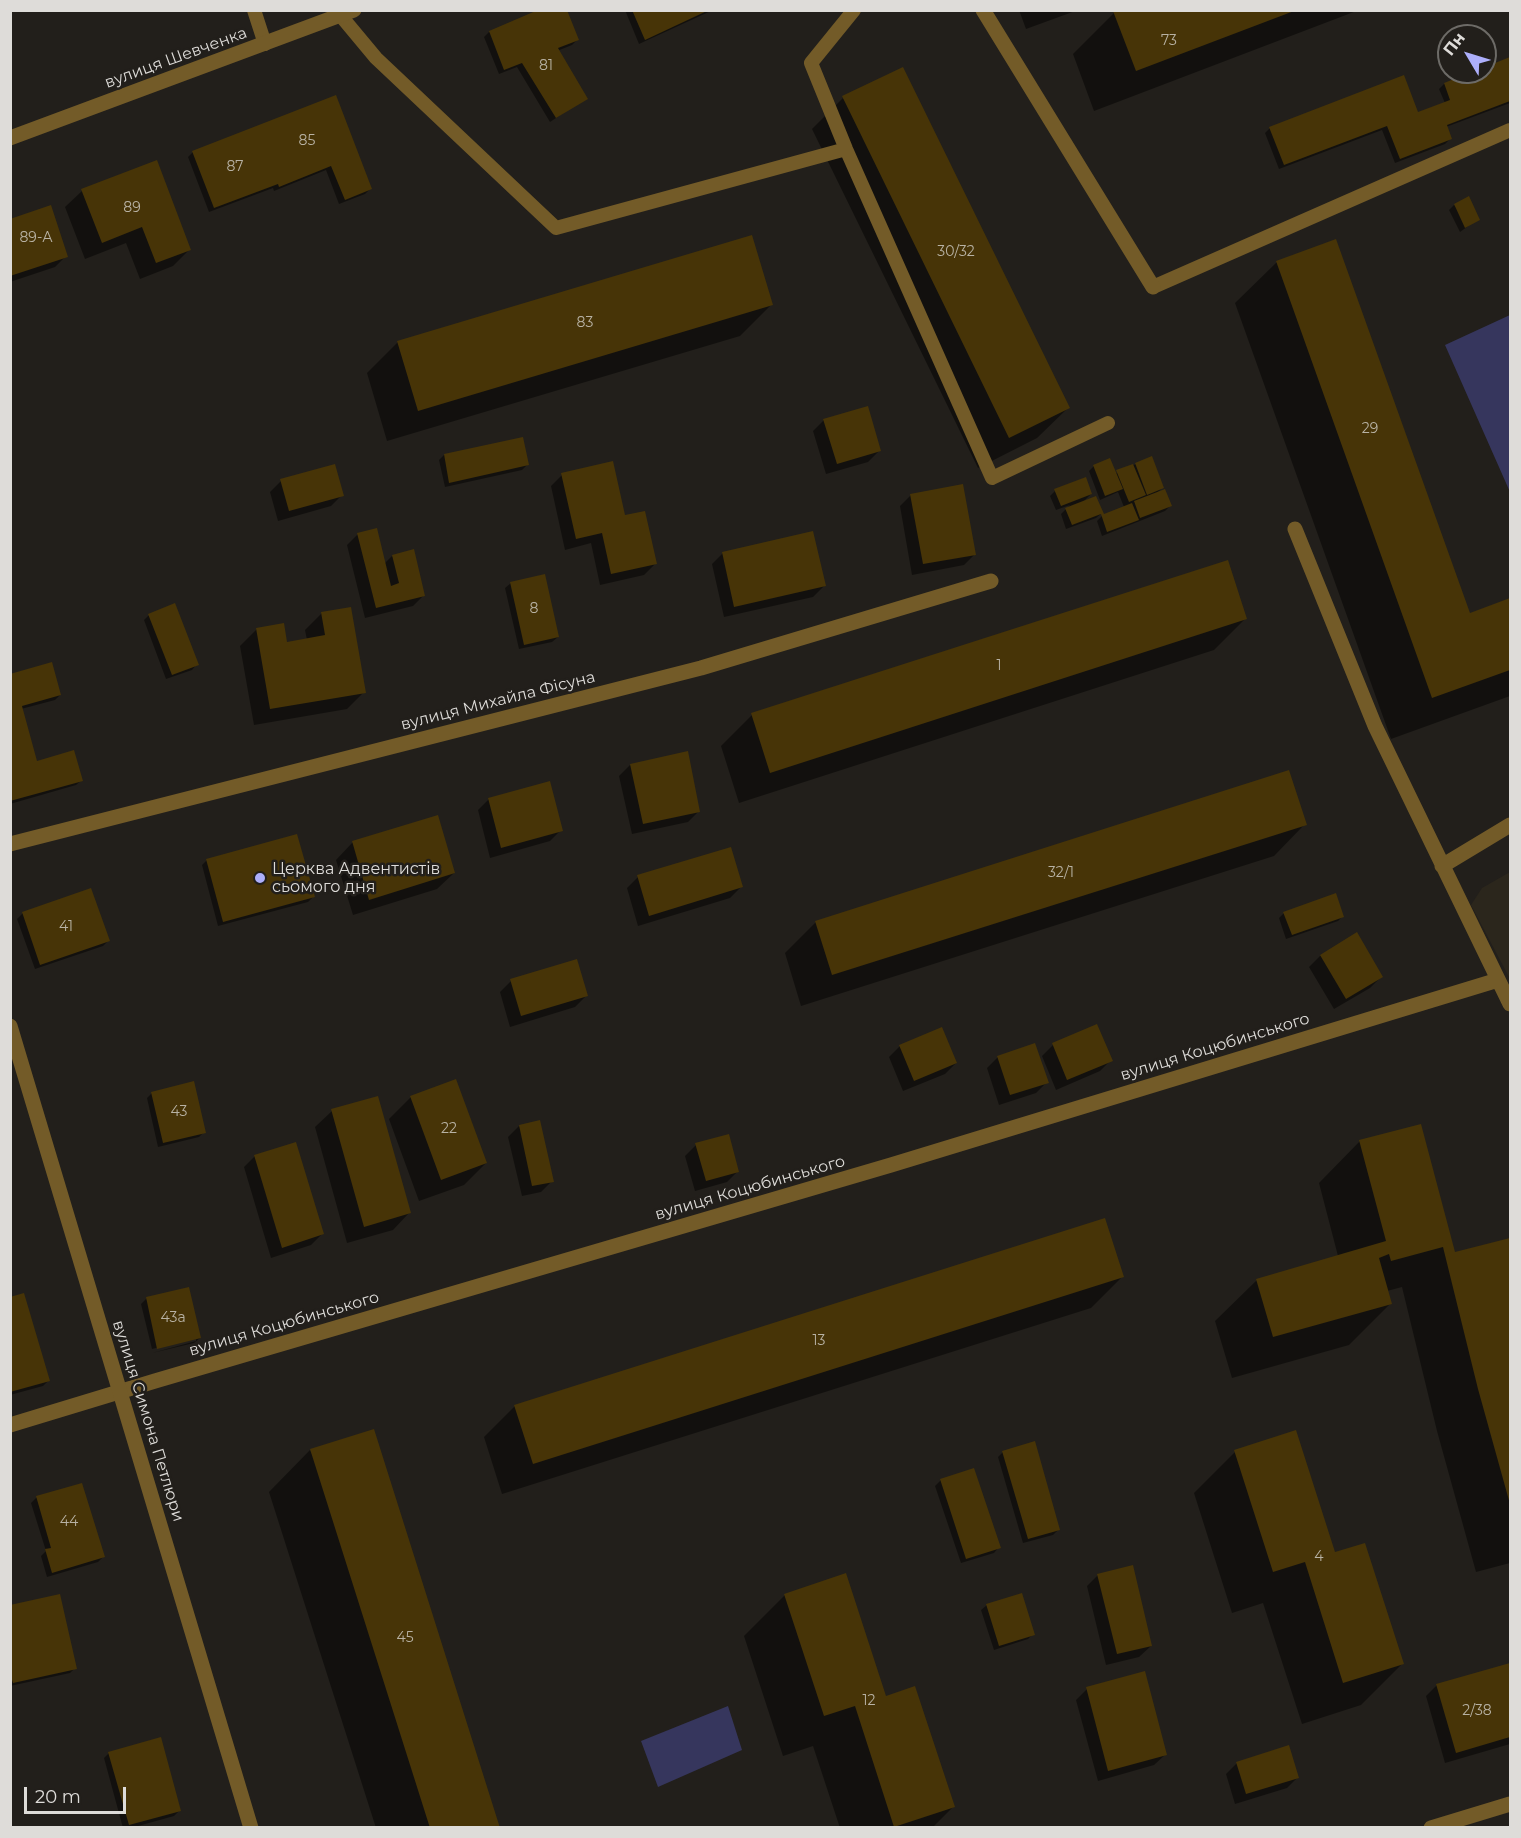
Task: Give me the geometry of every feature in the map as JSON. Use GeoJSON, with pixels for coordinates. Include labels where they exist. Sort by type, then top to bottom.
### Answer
{"type":"FeatureCollection","features":[{"type":"Feature","properties":{"kind":"street"},"geometry":{"type":"LineString","coordinates":[[983,10],[1153,287]]}},
{"type":"Feature","properties":{"kind":"street","name":"вулиця Шевченка"},"geometry":{"type":"LineString","coordinates":[[10,138],[347,13]]}},
{"type":"Feature","properties":{"kind":"street"},"geometry":{"type":"LineString","coordinates":[[1295,529],[1375,726],[1510,1004]]}},
{"type":"Feature","properties":{"kind":"street","name":"вулиця Михайла Фісуна"},"geometry":{"type":"LineString","coordinates":[[10,844],[701,668],[991,581]]}},
{"type":"Feature","properties":{"kind":"street"},"geometry":{"type":"LineString","coordinates":[[1442,866],[1510,825]]}},
{"type":"Feature","properties":{"kind":"street","name":"вулиця Коцюбинського"},"geometry":{"type":"LineString","coordinates":[[10,1425],[891,1166],[1498,980]]}},
{"type":"Feature","properties":{"kind":"street","name":"вулиця Симона Петлюри"},"geometry":{"type":"LineString","coordinates":[[10,1026],[251,1827]]}},
{"type":"Feature","properties":{"kind":"street"},"geometry":{"type":"LineString","coordinates":[[1431,1827],[1510,1804]]}},
{"type":"Feature","properties":{"kind":"lane"},"geometry":{"type":"LineString","coordinates":[[254,10],[265,44]]}},
{"type":"Feature","properties":{"kind":"lane"},"geometry":{"type":"LineString","coordinates":[[854,10],[811,63],[846,149],[992,478],[1108,423]]}},
{"type":"Feature","properties":{"kind":"lane"},"geometry":{"type":"LineString","coordinates":[[347,13],[376,58],[556,228],[846,149]]}},
{"type":"Feature","properties":{"kind":"lane"},"geometry":{"type":"LineString","coordinates":[[1153,287],[1510,130]]}},
{"type":"Feature","properties":{"kind":"shaded area"},"geometry":{"type":"Polygon","coordinates":[[[1510,315],[1510,492],[1445,345],[1510,315]]]}},
{"type":"Feature","properties":{"kind":"shaded area"},"geometry":{"type":"Polygon","coordinates":[[[1510,872],[1510,979],[1471,905],[1482,888],[1510,872]]]}},
{"type":"Feature","properties":{"kind":"shaded area"},"geometry":{"type":"Polygon","coordinates":[[[728,1706],[742,1750],[658,1787],[641,1741],[728,1706]]]}},
{"type":"Feature","properties":{"kind":"building"},"geometry":{"type":"Polygon","coordinates":[[[538,10],[567,10],[579,40],[558,48],[588,99],[556,118],[522,63],[504,70],[489,31],[538,10]]]}},
{"type":"Feature","properties":{"kind":"building"},"geometry":{"type":"Polygon","coordinates":[[[632,10],[709,10],[645,40],[632,10]]]}},
{"type":"Feature","properties":{"kind":"building"},"geometry":{"type":"Polygon","coordinates":[[[1113,11],[1294,11],[1136,71],[1113,11]]]}},
{"type":"Feature","properties":{"kind":"building"},"geometry":{"type":"Polygon","coordinates":[[[1510,57],[1510,101],[1447,125],[1452,139],[1400,159],[1387,126],[1284,165],[1269,127],[1404,75],[1418,112],[1450,100],[1444,84],[1497,84],[1497,62],[1510,57]]]}},
{"type":"Feature","properties":{"kind":"building"},"geometry":{"type":"Polygon","coordinates":[[[903,67],[1070,408],[1009,438],[842,96],[903,67]]]}},
{"type":"Feature","properties":{"kind":"building"},"geometry":{"type":"Polygon","coordinates":[[[336,95],[372,189],[345,200],[331,166],[279,187],[278,184],[214,208],[192,151],[336,95]]]}},
{"type":"Feature","properties":{"kind":"building"},"geometry":{"type":"Polygon","coordinates":[[[157,160],[191,250],[156,263],[142,227],[102,243],[81,189],[157,160]]]}},
{"type":"Feature","properties":{"kind":"building"},"geometry":{"type":"Polygon","coordinates":[[[1469,196],[1480,220],[1465,228],[1454,204],[1469,196]]]}},
{"type":"Feature","properties":{"kind":"building"},"geometry":{"type":"Polygon","coordinates":[[[51,205],[68,257],[10,276],[10,219],[51,205]]]}},
{"type":"Feature","properties":{"kind":"building"},"geometry":{"type":"Polygon","coordinates":[[[752,235],[773,305],[418,411],[397,341],[752,235]]]}},
{"type":"Feature","properties":{"kind":"building"},"geometry":{"type":"Polygon","coordinates":[[[1336,239],[1470,613],[1510,598],[1510,670],[1432,698],[1276,261],[1336,239]]]}},
{"type":"Feature","properties":{"kind":"building"},"geometry":{"type":"Polygon","coordinates":[[[868,406],[881,451],[837,464],[823,419],[868,406]]]}},
{"type":"Feature","properties":{"kind":"building"},"geometry":{"type":"Polygon","coordinates":[[[523,437],[529,465],[449,483],[444,454],[523,437]]]}},
{"type":"Feature","properties":{"kind":"building"},"geometry":{"type":"Polygon","coordinates":[[[1152,456],[1164,488],[1147,495],[1135,463],[1152,456]]]}},
{"type":"Feature","properties":{"kind":"building"},"geometry":{"type":"Polygon","coordinates":[[[1110,458],[1123,489],[1105,496],[1093,465],[1110,458]]]}},
{"type":"Feature","properties":{"kind":"building"},"geometry":{"type":"Polygon","coordinates":[[[613,461],[625,515],[645,511],[657,564],[611,574],[602,533],[576,539],[561,473],[613,461]]]}},
{"type":"Feature","properties":{"kind":"building"},"geometry":{"type":"Polygon","coordinates":[[[335,464],[344,496],[289,511],[280,479],[335,464]]]}},
{"type":"Feature","properties":{"kind":"building"},"geometry":{"type":"Polygon","coordinates":[[[1133,464],[1146,495],[1129,502],[1116,470],[1133,464]]]}},
{"type":"Feature","properties":{"kind":"building"},"geometry":{"type":"Polygon","coordinates":[[[1086,477],[1092,494],[1061,506],[1054,489],[1086,477]]]}},
{"type":"Feature","properties":{"kind":"building"},"geometry":{"type":"Polygon","coordinates":[[[963,484],[976,555],[923,564],[910,494],[963,484]]]}},
{"type":"Feature","properties":{"kind":"building"},"geometry":{"type":"Polygon","coordinates":[[[1165,489],[1172,506],[1140,518],[1134,501],[1165,489]]]}},
{"type":"Feature","properties":{"kind":"building"},"geometry":{"type":"Polygon","coordinates":[[[1096,496],[1104,514],[1132,503],[1139,520],[1107,532],[1101,514],[1072,525],[1065,508],[1096,496]]]}},
{"type":"Feature","properties":{"kind":"building"},"geometry":{"type":"Polygon","coordinates":[[[377,528],[391,586],[399,583],[392,555],[414,549],[425,596],[376,608],[357,533],[377,528]]]}},
{"type":"Feature","properties":{"kind":"building"},"geometry":{"type":"Polygon","coordinates":[[[813,531],[826,586],[734,607],[722,552],[813,531]]]}},
{"type":"Feature","properties":{"kind":"building"},"geometry":{"type":"Polygon","coordinates":[[[1228,560],[1247,619],[770,773],[751,713],[1228,560]]]}},
{"type":"Feature","properties":{"kind":"building"},"geometry":{"type":"Polygon","coordinates":[[[545,574],[559,637],[524,645],[510,582],[545,574]]]}},
{"type":"Feature","properties":{"kind":"building"},"geometry":{"type":"Polygon","coordinates":[[[175,603],[199,665],[172,675],[148,614],[175,603]]]}},
{"type":"Feature","properties":{"kind":"building"},"geometry":{"type":"Polygon","coordinates":[[[351,607],[366,693],[270,709],[256,628],[284,623],[287,642],[325,635],[321,612],[351,607]]]}},
{"type":"Feature","properties":{"kind":"building"},"geometry":{"type":"Polygon","coordinates":[[[52,662],[61,695],[22,706],[37,761],[74,750],[83,781],[10,801],[10,674],[52,662]]]}},
{"type":"Feature","properties":{"kind":"building"},"geometry":{"type":"Polygon","coordinates":[[[688,751],[700,812],[643,824],[630,764],[688,751]]]}},
{"type":"Feature","properties":{"kind":"building"},"geometry":{"type":"Polygon","coordinates":[[[1289,770],[1307,825],[832,975],[815,921],[1289,770]]]}},
{"type":"Feature","properties":{"kind":"building"},"geometry":{"type":"Polygon","coordinates":[[[550,781],[563,831],[501,848],[488,798],[550,781]]]}},
{"type":"Feature","properties":{"kind":"building"},"geometry":{"type":"Polygon","coordinates":[[[438,815],[455,873],[369,900],[352,841],[438,815]]]}},
{"type":"Feature","properties":{"kind":"building","name":"Церква Адвентистів сьомого дня"},"geometry":{"type":"Polygon","coordinates":[[[297,834],[315,897],[223,922],[206,859],[297,834]]]}},
{"type":"Feature","properties":{"kind":"building"},"geometry":{"type":"Polygon","coordinates":[[[731,847],[743,887],[649,916],[637,875],[731,847]]]}},
{"type":"Feature","properties":{"kind":"building"},"geometry":{"type":"Polygon","coordinates":[[[91,888],[110,941],[40,965],[22,912],[91,888]]]}},
{"type":"Feature","properties":{"kind":"building"},"geometry":{"type":"Polygon","coordinates":[[[1336,893],[1344,917],[1292,935],[1283,912],[1336,893]]]}},
{"type":"Feature","properties":{"kind":"building"},"geometry":{"type":"Polygon","coordinates":[[[1357,932],[1383,977],[1346,999],[1320,955],[1357,932]]]}},
{"type":"Feature","properties":{"kind":"building"},"geometry":{"type":"Polygon","coordinates":[[[577,959],[588,996],[521,1016],[510,979],[577,959]]]}},
{"type":"Feature","properties":{"kind":"building"},"geometry":{"type":"Polygon","coordinates":[[[1097,1024],[1113,1061],[1067,1080],[1052,1043],[1097,1024]]]}},
{"type":"Feature","properties":{"kind":"building"},"geometry":{"type":"Polygon","coordinates":[[[942,1027],[957,1063],[914,1081],[899,1045],[942,1027]]]}},
{"type":"Feature","properties":{"kind":"building"},"geometry":{"type":"Polygon","coordinates":[[[1035,1043],[1049,1083],[1010,1095],[997,1056],[1035,1043]]]}},
{"type":"Feature","properties":{"kind":"building"},"geometry":{"type":"Polygon","coordinates":[[[456,1079],[487,1163],[441,1180],[410,1096],[456,1079]]]}},
{"type":"Feature","properties":{"kind":"building"},"geometry":{"type":"Polygon","coordinates":[[[194,1081],[206,1133],[163,1143],[151,1092],[194,1081]]]}},
{"type":"Feature","properties":{"kind":"building"},"geometry":{"type":"Polygon","coordinates":[[[378,1096],[411,1213],[364,1227],[331,1109],[378,1096]]]}},
{"type":"Feature","properties":{"kind":"building"},"geometry":{"type":"Polygon","coordinates":[[[540,1120],[554,1182],[532,1186],[519,1125],[540,1120]]]}},
{"type":"Feature","properties":{"kind":"building"},"geometry":{"type":"Polygon","coordinates":[[[1421,1124],[1455,1252],[1510,1238],[1510,1504],[1478,1389],[1443,1247],[1391,1261],[1389,1254],[1379,1258],[1392,1304],[1273,1337],[1256,1279],[1386,1241],[1359,1140],[1421,1124]]]}},
{"type":"Feature","properties":{"kind":"building"},"geometry":{"type":"Polygon","coordinates":[[[729,1134],[739,1172],[706,1181],[695,1143],[729,1134]]]}},
{"type":"Feature","properties":{"kind":"building"},"geometry":{"type":"Polygon","coordinates":[[[296,1142],[324,1234],[282,1248],[254,1155],[296,1142]]]}},
{"type":"Feature","properties":{"kind":"building"},"geometry":{"type":"Polygon","coordinates":[[[1105,1218],[1124,1277],[533,1464],[514,1405],[1105,1218]]]}},
{"type":"Feature","properties":{"kind":"building"},"geometry":{"type":"Polygon","coordinates":[[[189,1287],[201,1338],[157,1349],[146,1297],[189,1287]]]}},
{"type":"Feature","properties":{"kind":"building"},"geometry":{"type":"Polygon","coordinates":[[[24,1293],[50,1381],[10,1392],[10,1297],[24,1293]]]}},
{"type":"Feature","properties":{"kind":"building"},"geometry":{"type":"Polygon","coordinates":[[[374,1429],[500,1828],[430,1828],[310,1449],[374,1429]]]}},
{"type":"Feature","properties":{"kind":"building"},"geometry":{"type":"Polygon","coordinates":[[[1296,1430],[1335,1552],[1365,1543],[1404,1664],[1343,1683],[1305,1562],[1273,1572],[1234,1450],[1296,1430]]]}},
{"type":"Feature","properties":{"kind":"building"},"geometry":{"type":"Polygon","coordinates":[[[1035,1441],[1060,1530],[1028,1539],[1002,1451],[1035,1441]]]}},
{"type":"Feature","properties":{"kind":"building"},"geometry":{"type":"Polygon","coordinates":[[[974,1468],[1001,1548],[966,1559],[940,1479],[974,1468]]]}},
{"type":"Feature","properties":{"kind":"building"},"geometry":{"type":"Polygon","coordinates":[[[82,1483],[105,1557],[52,1573],[45,1549],[51,1548],[36,1496],[82,1483]]]}},
{"type":"Feature","properties":{"kind":"building"},"geometry":{"type":"Polygon","coordinates":[[[1133,1565],[1152,1646],[1117,1654],[1097,1574],[1133,1565]]]}},
{"type":"Feature","properties":{"kind":"building"},"geometry":{"type":"Polygon","coordinates":[[[846,1573],[886,1696],[915,1686],[955,1807],[894,1827],[855,1706],[824,1716],[784,1594],[846,1573]]]}},
{"type":"Feature","properties":{"kind":"building"},"geometry":{"type":"Polygon","coordinates":[[[1022,1593],[1035,1635],[999,1646],[986,1604],[1022,1593]]]}},
{"type":"Feature","properties":{"kind":"building"},"geometry":{"type":"Polygon","coordinates":[[[60,1594],[77,1669],[13,1683],[10,1674],[10,1605],[60,1594]]]}},
{"type":"Feature","properties":{"kind":"building"},"geometry":{"type":"Polygon","coordinates":[[[1510,1663],[1510,1737],[1456,1753],[1436,1684],[1510,1663]]]}},
{"type":"Feature","properties":{"kind":"building"},"geometry":{"type":"Polygon","coordinates":[[[1145,1671],[1167,1755],[1108,1771],[1086,1687],[1145,1671]]]}},
{"type":"Feature","properties":{"kind":"building"},"geometry":{"type":"Polygon","coordinates":[[[161,1737],[181,1811],[129,1825],[108,1752],[161,1737]]]}},
{"type":"Feature","properties":{"kind":"building"},"geometry":{"type":"Polygon","coordinates":[[[1289,1745],[1299,1778],[1246,1794],[1236,1762],[1289,1745]]]}},
{"type":"Feature","properties":{"kind":"place","name":"Церква Адвентистів сьомого дня"},"geometry":{"type":"Point","coordinates":[260,878]}}]}
